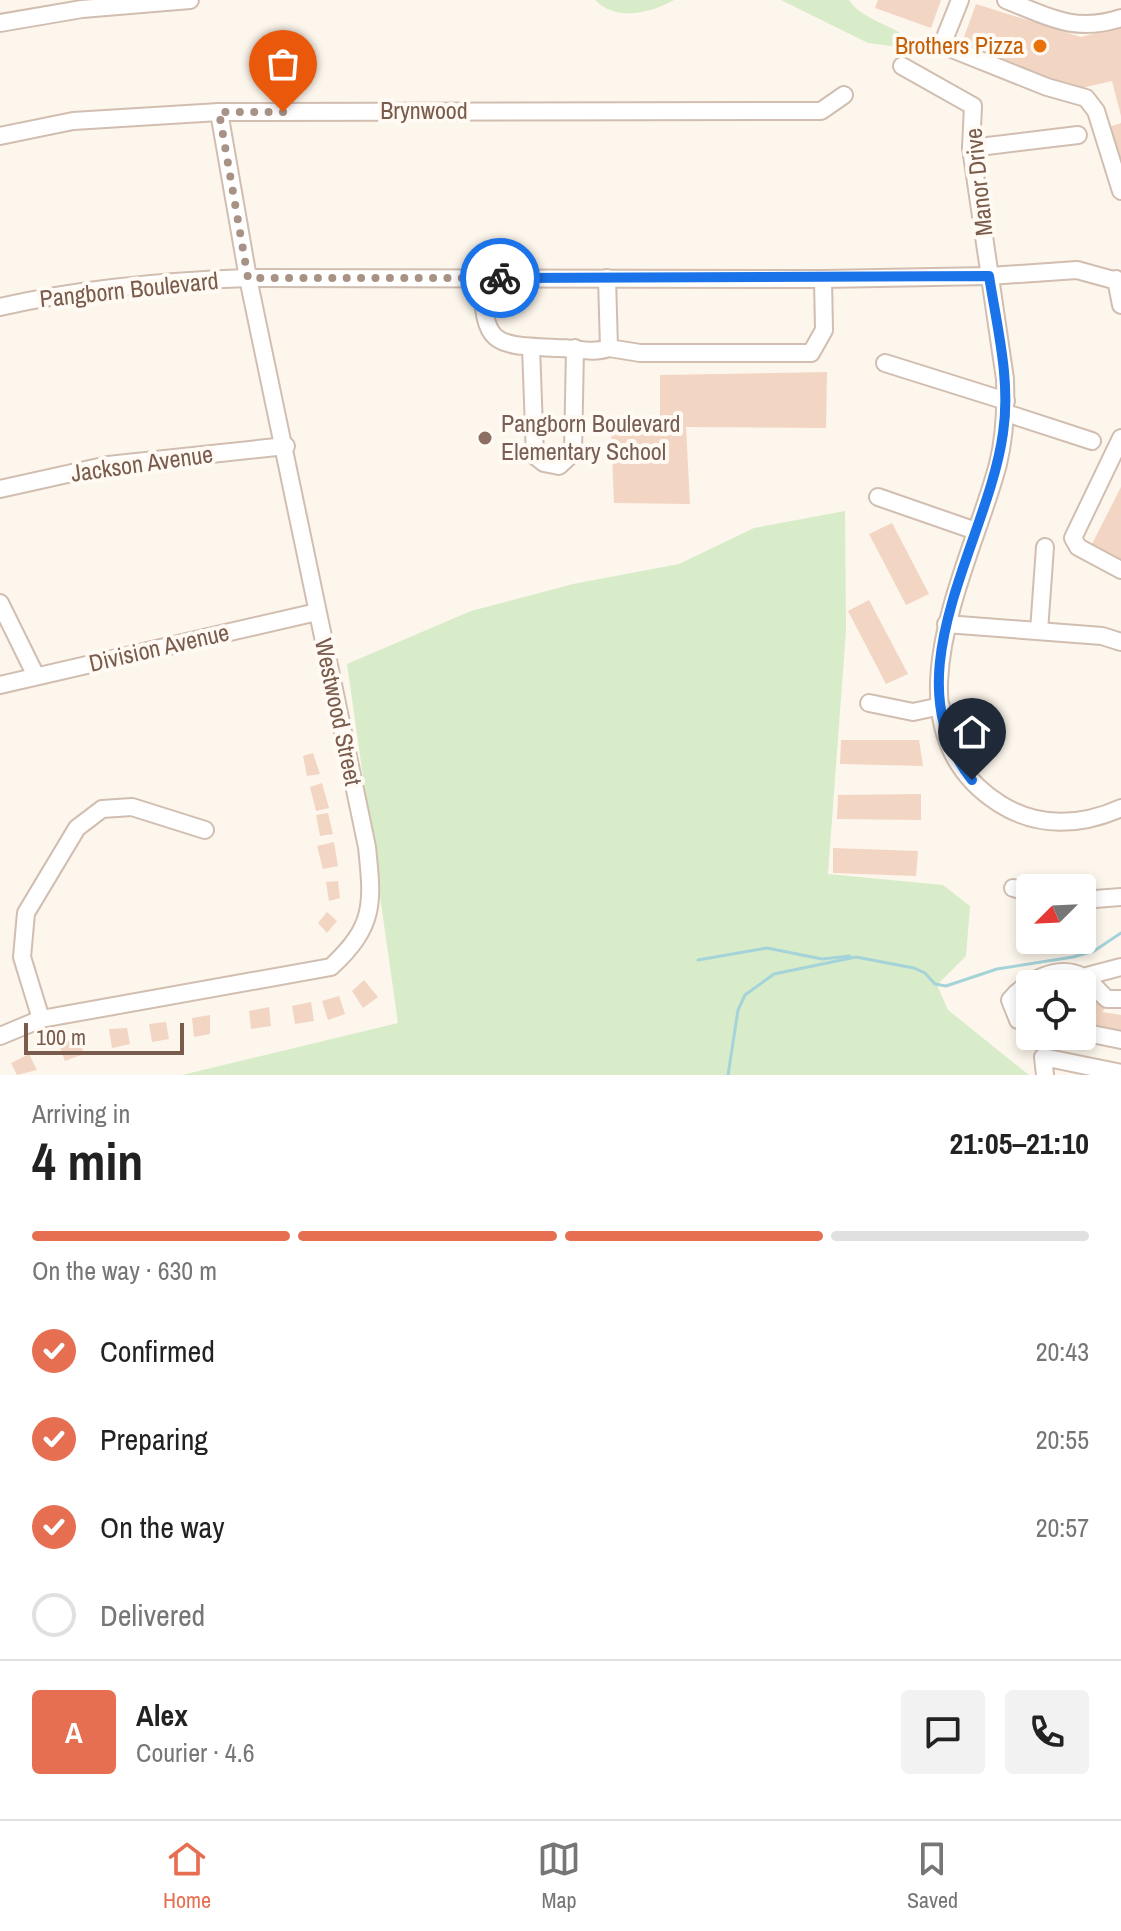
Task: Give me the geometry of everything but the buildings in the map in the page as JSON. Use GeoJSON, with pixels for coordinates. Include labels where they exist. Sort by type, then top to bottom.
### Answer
{"type":"FeatureCollection","features":[{"type":"Feature","properties":{"kind":"street"},"geometry":{"type":"LineString","coordinates":[[0,23],[50,7],[190,0]]}},
{"type":"Feature","properties":{"kind":"street"},"geometry":{"type":"LineString","coordinates":[[960,0],[942,45],[1047,87],[1086,98],[1096,111],[1110,166],[1121,191]]}},
{"type":"Feature","properties":{"kind":"street"},"geometry":{"type":"LineString","coordinates":[[1016,2],[1071,25],[1099,25],[1121,18]]}},
{"type":"Feature","properties":{"kind":"street","name":"Manor Drive"},"geometry":{"type":"LineString","coordinates":[[902,66],[973,106],[971,148],[1006,407],[998,464],[946,624],[941,654],[943,726],[960,766],[982,791],[1025,817],[1060,822],[1094,818],[1121,808]]}},
{"type":"Feature","properties":{"kind":"street","name":"Brynwood"},"geometry":{"type":"LineString","coordinates":[[0,136],[73,121],[219,112],[821,111],[844,95]]}},
{"type":"Feature","properties":{"kind":"street","name":"Westwood Street"},"geometry":{"type":"LineString","coordinates":[[0,1036],[41,1019],[331,967],[355,946],[366,924],[372,893],[367,847],[317,612],[286,446],[248,278],[219,112]]}},
{"type":"Feature","properties":{"kind":"street"},"geometry":{"type":"LineString","coordinates":[[971,148],[1078,135]]}},
{"type":"Feature","properties":{"kind":"street","name":"Pangborn Boulevard"},"geometry":{"type":"LineString","coordinates":[[0,307],[167,281],[248,278],[823,279],[989,276],[1077,270],[1118,280]]}},
{"type":"Feature","properties":{"kind":"street"},"geometry":{"type":"LineString","coordinates":[[482,278],[483,319],[489,331],[513,346],[575,348],[595,352],[609,348],[640,353],[811,353],[824,330],[823,279]]}},
{"type":"Feature","properties":{"kind":"street"},"geometry":{"type":"LineString","coordinates":[[607,278],[609,348]]}},
{"type":"Feature","properties":{"kind":"street"},"geometry":{"type":"LineString","coordinates":[[1118,280],[1121,305]]}},
{"type":"Feature","properties":{"kind":"street"},"geometry":{"type":"LineString","coordinates":[[531,347],[535,456],[544,463],[559,466],[573,453],[575,348]]}},
{"type":"Feature","properties":{"kind":"street"},"geometry":{"type":"LineString","coordinates":[[885,363],[1092,441]]}},
{"type":"Feature","properties":{"kind":"street"},"geometry":{"type":"LineString","coordinates":[[1121,438],[1073,538],[1078,547],[1121,570]]}},
{"type":"Feature","properties":{"kind":"street","name":"Jackson Avenue"},"geometry":{"type":"LineString","coordinates":[[0,489],[108,465],[286,446]]}},
{"type":"Feature","properties":{"kind":"street"},"geometry":{"type":"LineString","coordinates":[[878,497],[976,531]]}},
{"type":"Feature","properties":{"kind":"street"},"geometry":{"type":"LineString","coordinates":[[1039,631],[1045,547]]}},
{"type":"Feature","properties":{"kind":"street"},"geometry":{"type":"LineString","coordinates":[[0,603],[36,676]]}},
{"type":"Feature","properties":{"kind":"street","name":"Division Avenue"},"geometry":{"type":"LineString","coordinates":[[0,685],[317,612]]}},
{"type":"Feature","properties":{"kind":"street"},"geometry":{"type":"LineString","coordinates":[[946,624],[1102,636],[1121,642]]}},
{"type":"Feature","properties":{"kind":"street"},"geometry":{"type":"LineString","coordinates":[[869,703],[913,712],[941,706]]}},
{"type":"Feature","properties":{"kind":"street"},"geometry":{"type":"LineString","coordinates":[[41,1019],[22,957],[26,913],[77,828],[102,809],[132,807],[205,830]]}},
{"type":"Feature","properties":{"kind":"street"},"geometry":{"type":"LineString","coordinates":[[1096,899],[1121,897]]}},
{"type":"Feature","properties":{"kind":"street"},"geometry":{"type":"LineString","coordinates":[[1096,974],[1121,967]]}},
{"type":"Feature","properties":{"kind":"street"},"geometry":{"type":"LineString","coordinates":[[1096,989],[1107,999],[1121,999]]}},
{"type":"Feature","properties":{"kind":"street"},"geometry":{"type":"LineString","coordinates":[[1016,993],[1010,1000],[1016,1015]]}},
{"type":"Feature","properties":{"kind":"street"},"geometry":{"type":"LineString","coordinates":[[1096,1035],[1121,1040]]}},
{"type":"Feature","properties":{"kind":"street"},"geometry":{"type":"LineString","coordinates":[[1047,1071],[1043,1057],[1121,1073]]}},
{"type":"Feature","properties":{"kind":"green space"},"geometry":{"type":"Polygon","coordinates":[[[595,0],[674,0],[644,12],[623,13],[604,7],[595,0]]]}},
{"type":"Feature","properties":{"kind":"green space"},"geometry":{"type":"Polygon","coordinates":[[[781,0],[849,0],[863,14],[903,34],[921,50],[868,43],[781,0]]]}},
{"type":"Feature","properties":{"kind":"green space"},"geometry":{"type":"Polygon","coordinates":[[[845,511],[846,630],[828,874],[943,885],[970,906],[966,956],[937,985],[948,1010],[1029,1075],[182,1075],[398,1023],[347,664],[471,611],[573,584],[679,564],[754,528],[845,511]]]}},
{"type":"Feature","properties":{"kind":"waterway"},"geometry":{"type":"LineString","coordinates":[[728,1075],[738,1010],[745,995],[774,974],[856,957],[914,968],[925,973],[935,984],[946,986],[997,969],[1094,951],[1121,933]]}},
{"type":"Feature","properties":{"kind":"waterway"},"geometry":{"type":"LineString","coordinates":[[698,960],[767,948],[822,959],[850,956]]}},
{"type":"Feature","properties":{"kind":"way so far"},"geometry":{"type":"LineString","coordinates":[[283,112],[219,112],[248,278],[500,278]]}},
{"type":"Feature","properties":{"kind":"place","name":"Brothers Pizza"},"geometry":{"type":"Point","coordinates":[1040,46]}},
{"type":"Feature","properties":{"kind":"place","name":"Pangborn Boulevard Elementary School"},"geometry":{"type":"Point","coordinates":[485,438]}},
{"type":"Feature","properties":{"kind":"route"},"geometry":{"type":"LineString","coordinates":[[500,278],[989,276],[1005,379],[1003,435],[998,464],[946,624],[940,679],[943,726],[960,766],[972,780]]}}]}
